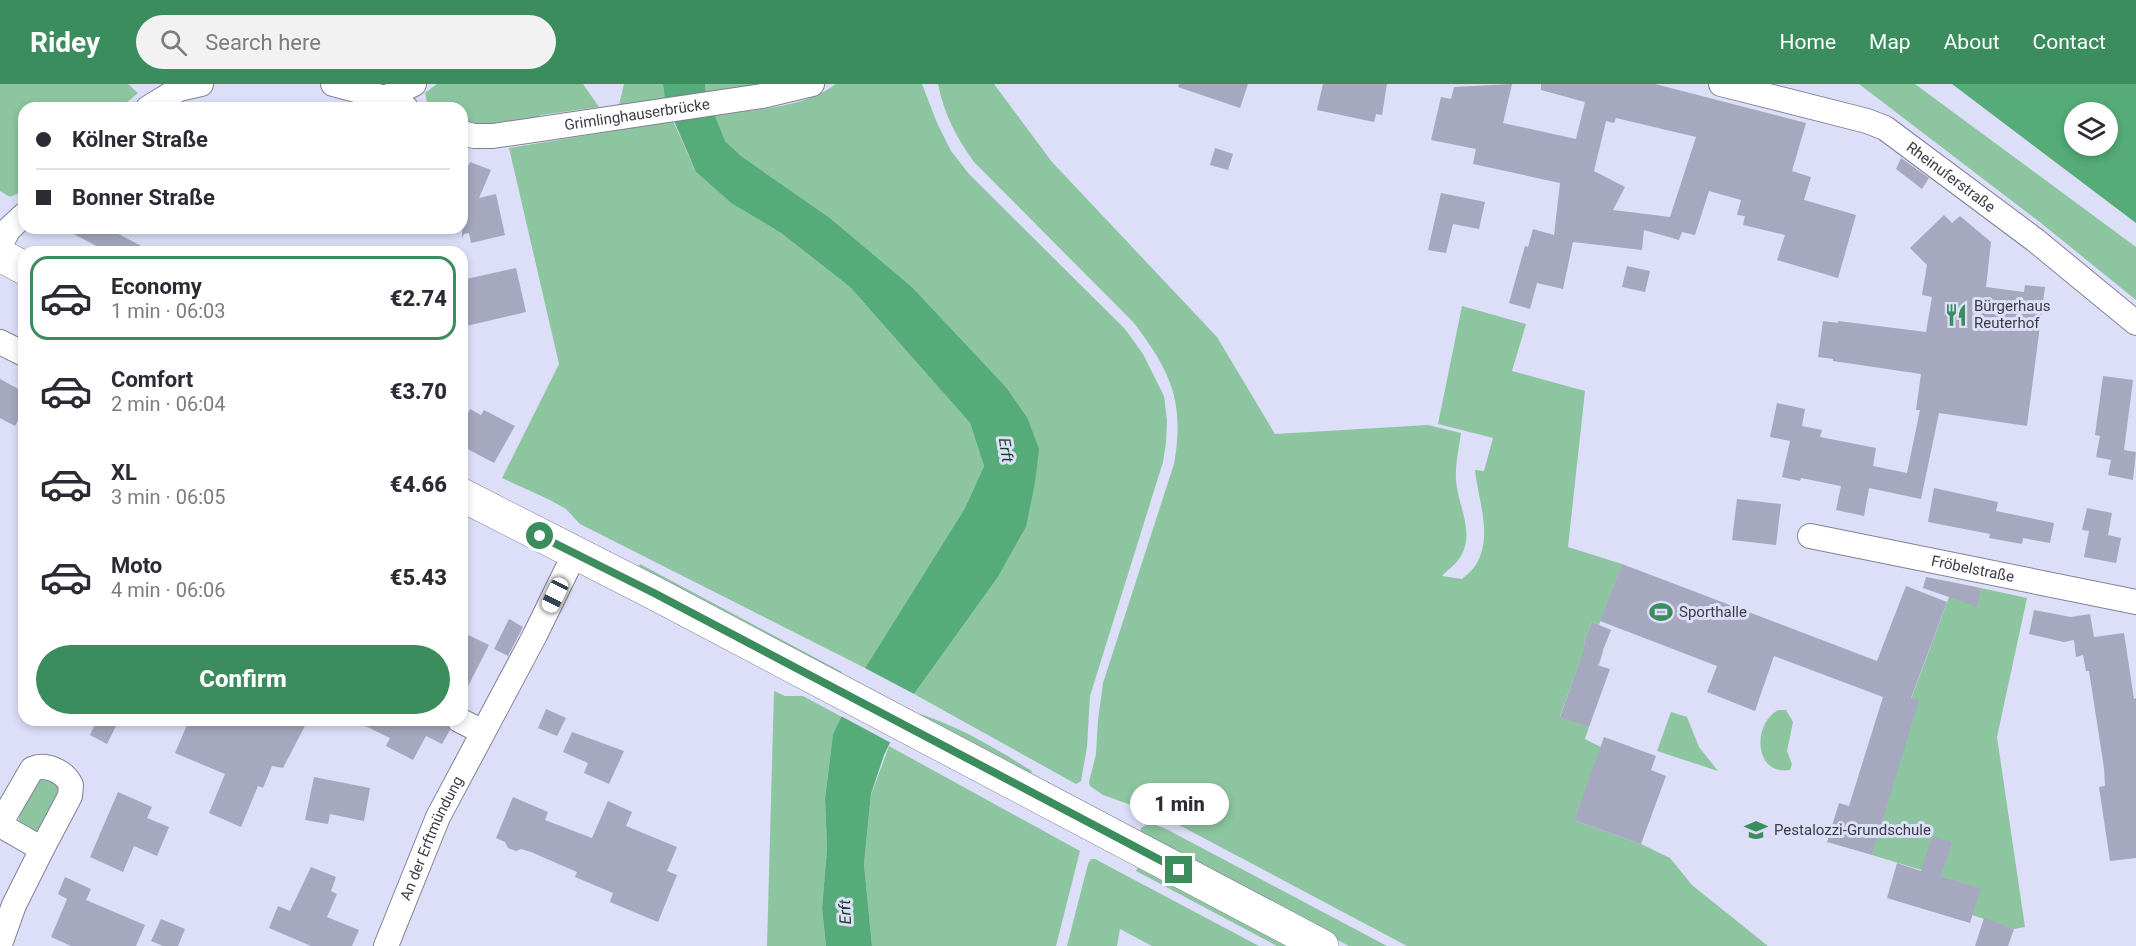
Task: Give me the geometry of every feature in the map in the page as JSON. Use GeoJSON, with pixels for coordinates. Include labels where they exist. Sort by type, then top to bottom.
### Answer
{"type":"FeatureCollection","features":[{"type":"Feature","properties":{"kind":"main road"},"geometry":{"type":"LineString","coordinates":[[0,255],[18,265]]}},
{"type":"Feature","properties":{"kind":"main road"},"geometry":{"type":"LineString","coordinates":[[468,498],[1322,946]]}},
{"type":"Feature","properties":{"kind":"street"},"geometry":{"type":"LineString","coordinates":[[158,102],[179,89],[201,84]]}},
{"type":"Feature","properties":{"kind":"street"},"geometry":{"type":"LineString","coordinates":[[333,84],[393,102]]}},
{"type":"Feature","properties":{"kind":"street"},"geometry":{"type":"LineString","coordinates":[[397,102],[414,84]]}},
{"type":"Feature","properties":{"kind":"street","name":"Grimlinghauserbrücke"},"geometry":{"type":"LineString","coordinates":[[468,134],[493,136],[633,116],[762,96],[812,84]]}},
{"type":"Feature","properties":{"kind":"street","name":"Rheinuferstraße"},"geometry":{"type":"LineString","coordinates":[[1729,86],[1857,118],[1886,128],[2035,240],[2136,323]]}},
{"type":"Feature","properties":{"kind":"street"},"geometry":{"type":"LineString","coordinates":[[0,245],[9,229],[18,221]]}},
{"type":"Feature","properties":{"kind":"street"},"geometry":{"type":"LineString","coordinates":[[0,342],[18,351]]}},
{"type":"Feature","properties":{"kind":"street","name":"Fröbelstraße"},"geometry":{"type":"LineString","coordinates":[[1810,536],[2136,602]]}},
{"type":"Feature","properties":{"kind":"street","name":"An der Erftmündung"},"geometry":{"type":"LineString","coordinates":[[386,946],[438,817],[535,635],[575,553]]}},
{"type":"Feature","properties":{"kind":"street"},"geometry":{"type":"LineString","coordinates":[[468,724],[483,732]]}},
{"type":"Feature","properties":{"kind":"street"},"geometry":{"type":"LineString","coordinates":[[0,944],[14,905],[70,796],[71,785],[65,776],[42,766],[32,769],[0,825],[42,849]]}},
{"type":"Feature","properties":{"kind":"shaded area"},"geometry":{"type":"Polygon","coordinates":[[[0,84],[128,84],[138,93],[127,102],[18,102],[18,194],[10,197],[0,191],[0,84]]]}},
{"type":"Feature","properties":{"kind":"shaded area"},"geometry":{"type":"Polygon","coordinates":[[[437,84],[583,84],[599,107],[541,115],[535,121],[528,122],[498,125],[468,124],[468,102],[427,102],[425,93],[437,84]]]}},
{"type":"Feature","properties":{"kind":"shaded area"},"geometry":{"type":"Polygon","coordinates":[[[624,84],[663,84],[665,100],[619,105],[624,84]]]}},
{"type":"Feature","properties":{"kind":"shaded area"},"geometry":{"type":"Polygon","coordinates":[[[705,84],[769,84],[706,94],[705,84]]]}},
{"type":"Feature","properties":{"kind":"shaded area"},"geometry":{"type":"Polygon","coordinates":[[[836,84],[922,84],[951,151],[969,174],[1125,329],[1143,354],[1164,396],[1167,421],[1163,462],[1090,696],[1087,747],[1081,781],[1076,784],[914,694],[998,577],[1026,527],[1027,417],[1006,387],[912,287],[830,218],[741,156],[725,141],[713,115],[793,103],[808,99],[836,84]]]}},
{"type":"Feature","properties":{"kind":"shaded area"},"geometry":{"type":"Polygon","coordinates":[[[938,84],[994,84],[1052,162],[1217,337],[1275,434],[1428,425],[1461,433],[1456,480],[1465,523],[1466,544],[1455,564],[1442,576],[1462,579],[1474,568],[1481,555],[1484,531],[1475,470],[1484,471],[1493,438],[1438,424],[1462,306],[1526,324],[1512,371],[1585,391],[1568,547],[1622,564],[1599,625],[1592,622],[1584,643],[1603,651],[1599,665],[1581,659],[1560,716],[1589,727],[1585,739],[1601,747],[1574,820],[1641,844],[1670,858],[1692,885],[1768,946],[1407,946],[1162,816],[1103,795],[1090,786],[1096,754],[1103,683],[1174,464],[1178,423],[1176,405],[1166,373],[1134,323],[974,162],[952,125],[938,84]]]}},
{"type":"Feature","properties":{"kind":"shaded area"},"geometry":{"type":"Polygon","coordinates":[[[1859,84],[1915,84],[2136,247],[2136,300],[2041,223],[1859,84]]]}},
{"type":"Feature","properties":{"kind":"shaded area"},"geometry":{"type":"Polygon","coordinates":[[[673,121],[696,172],[731,203],[781,233],[850,287],[970,423],[984,466],[965,508],[865,668],[580,524],[566,509],[502,478],[559,364],[509,148],[673,121]]]}},
{"type":"Feature","properties":{"kind":"shaded area"},"geometry":{"type":"Polygon","coordinates":[[[640,564],[842,672],[839,678],[638,568],[640,564]]]}},
{"type":"Feature","properties":{"kind":"shaded area"},"geometry":{"type":"Polygon","coordinates":[[[1981,588],[2027,598],[1997,737],[2025,927],[2014,929],[1972,915],[1980,888],[1872,855],[1911,699],[1949,597],[1981,588]]]}},
{"type":"Feature","properties":{"kind":"shaded area"},"geometry":{"type":"Polygon","coordinates":[[[774,691],[785,696],[803,696],[842,717],[833,734],[825,799],[827,848],[822,908],[826,946],[767,946],[774,691]]]}},
{"type":"Feature","properties":{"kind":"shaded area"},"geometry":{"type":"Polygon","coordinates":[[[1778,710],[1786,710],[1793,722],[1787,751],[1792,764],[1790,770],[1778,770],[1769,765],[1761,748],[1764,726],[1778,710]]]}},
{"type":"Feature","properties":{"kind":"shaded area"},"geometry":{"type":"Polygon","coordinates":[[[1671,712],[1687,717],[1699,747],[1718,771],[1657,751],[1671,712]]]}},
{"type":"Feature","properties":{"kind":"shaded area"},"geometry":{"type":"Polygon","coordinates":[[[920,714],[950,725],[992,747],[1032,771],[1029,777],[917,720],[920,714]]]}},
{"type":"Feature","properties":{"kind":"shaded area"},"geometry":{"type":"Polygon","coordinates":[[[889,746],[1080,851],[1056,946],[872,946],[864,864],[871,795],[889,746]]]}},
{"type":"Feature","properties":{"kind":"shaded area"},"geometry":{"type":"Polygon","coordinates":[[[49,777],[63,788],[42,832],[33,833],[19,824],[20,814],[29,793],[37,782],[41,778],[49,777]]]}},
{"type":"Feature","properties":{"kind":"shaded area"},"geometry":{"type":"Polygon","coordinates":[[[1146,825],[1156,825],[1166,829],[1387,946],[1349,946],[1198,867],[1140,832],[1141,828],[1146,825]]]}},
{"type":"Feature","properties":{"kind":"shaded area"},"geometry":{"type":"Polygon","coordinates":[[[1091,859],[1095,859],[1259,946],[1152,946],[1120,929],[1117,946],[1067,946],[1091,859]]]}},
{"type":"Feature","properties":{"kind":"shaded area"},"geometry":{"type":"Polygon","coordinates":[[[1138,867],[1288,946],[1277,946],[1136,871],[1138,867]]]}},
{"type":"Feature","properties":{"kind":"water","name":"Erft"},"geometry":{"type":"Polygon","coordinates":[[[663,84],[705,84],[706,94],[725,141],[741,156],[830,218],[912,287],[1006,387],[1027,417],[1039,449],[1026,527],[998,577],[914,694],[884,755],[871,794],[864,864],[872,946],[826,946],[822,908],[827,848],[825,799],[833,734],[865,668],[965,508],[984,466],[970,423],[850,287],[781,233],[731,203],[696,172],[665,100],[663,84]]]}},
{"type":"Feature","properties":{"kind":"water"},"geometry":{"type":"Polygon","coordinates":[[[1952,84],[2136,84],[2136,223],[1952,84]]]}},
{"type":"Feature","properties":{"kind":"pier"},"geometry":{"type":"Polygon","coordinates":[[[863,667],[916,695],[893,744],[839,715],[863,667]]]}},
{"type":"Feature","properties":{"kind":"building"},"geometry":{"type":"Polygon","coordinates":[[[1179,84],[1248,84],[1240,108],[1178,87],[1179,84]]]}},
{"type":"Feature","properties":{"kind":"building"},"geometry":{"type":"Polygon","coordinates":[[[1323,84],[1387,84],[1382,115],[1376,114],[1374,122],[1317,110],[1323,84]]]}},
{"type":"Feature","properties":{"kind":"building"},"geometry":{"type":"Polygon","coordinates":[[[1512,84],[1503,123],[1576,139],[1585,102],[1541,90],[1541,84],[1655,84],[1806,123],[1792,171],[1811,177],[1804,200],[1856,215],[1838,278],[1777,260],[1785,235],[1743,225],[1745,216],[1737,215],[1741,200],[1709,191],[1695,235],[1682,232],[1679,240],[1644,230],[1642,250],[1573,242],[1563,289],[1537,283],[1530,309],[1509,303],[1525,246],[1528,247],[1533,229],[1554,235],[1560,183],[1473,164],[1476,149],[1431,140],[1441,97],[1451,99],[1454,87],[1512,84]],[[1616,118],[1614,123],[1606,121],[1594,171],[1625,187],[1613,210],[1670,217],[1696,137],[1616,118]]]}},
{"type":"Feature","properties":{"kind":"building"},"geometry":{"type":"Polygon","coordinates":[[[1215,148],[1233,154],[1228,170],[1210,165],[1215,148]]]}},
{"type":"Feature","properties":{"kind":"building"},"geometry":{"type":"Polygon","coordinates":[[[1901,158],[1929,178],[1922,189],[1896,169],[1901,158]]]}},
{"type":"Feature","properties":{"kind":"building"},"geometry":{"type":"Polygon","coordinates":[[[470,162],[491,170],[479,198],[496,194],[505,235],[471,243],[468,165],[470,162]]]}},
{"type":"Feature","properties":{"kind":"building"},"geometry":{"type":"Polygon","coordinates":[[[1441,193],[1485,202],[1479,229],[1453,224],[1446,253],[1428,250],[1441,193]]]}},
{"type":"Feature","properties":{"kind":"building"},"geometry":{"type":"Polygon","coordinates":[[[1944,215],[1952,223],[1960,216],[1991,242],[1986,287],[2024,292],[2025,285],[2045,287],[2027,426],[1939,413],[1921,499],[1869,488],[1864,516],[1836,510],[1841,486],[1801,478],[1800,481],[1782,477],[1790,441],[1770,437],[1777,403],[1805,409],[1802,426],[1822,430],[1820,437],[1876,448],[1873,466],[1907,473],[1920,410],[1916,410],[1921,374],[1818,357],[1823,321],[1926,332],[1932,297],[1922,295],[1927,265],[1910,248],[1944,215]]]}},
{"type":"Feature","properties":{"kind":"building"},"geometry":{"type":"Polygon","coordinates":[[[74,234],[118,234],[142,246],[96,246],[74,234]]]}},
{"type":"Feature","properties":{"kind":"building"},"geometry":{"type":"Polygon","coordinates":[[[1627,266],[1650,271],[1645,292],[1622,287],[1627,266]]]}},
{"type":"Feature","properties":{"kind":"building"},"geometry":{"type":"Polygon","coordinates":[[[516,268],[526,312],[468,326],[468,279],[516,268]]]}},
{"type":"Feature","properties":{"kind":"building"},"geometry":{"type":"Polygon","coordinates":[[[2103,376],[2133,380],[2124,450],[2136,452],[2133,480],[2108,475],[2111,460],[2096,457],[2100,436],[2095,435],[2103,376]]]}},
{"type":"Feature","properties":{"kind":"building"},"geometry":{"type":"Polygon","coordinates":[[[0,379],[18,389],[18,421],[15,426],[0,418],[0,379]]]}},
{"type":"Feature","properties":{"kind":"building"},"geometry":{"type":"Polygon","coordinates":[[[470,409],[481,415],[484,410],[515,426],[494,463],[468,449],[470,409]]]}},
{"type":"Feature","properties":{"kind":"building"},"geometry":{"type":"Polygon","coordinates":[[[1934,488],[1998,502],[1996,511],[2054,523],[2050,543],[2023,538],[2022,544],[1989,538],[1990,534],[1928,522],[1934,488]]]}},
{"type":"Feature","properties":{"kind":"building"},"geometry":{"type":"Polygon","coordinates":[[[1737,499],[1781,504],[1776,545],[1732,540],[1737,499]]]}},
{"type":"Feature","properties":{"kind":"building"},"geometry":{"type":"Polygon","coordinates":[[[2087,508],[2112,513],[2108,535],[2121,538],[2116,563],[2084,557],[2089,531],[2082,530],[2087,508]]]}},
{"type":"Feature","properties":{"kind":"building"},"geometry":{"type":"Polygon","coordinates":[[[1622,564],[1877,661],[1906,586],[1947,602],[1911,698],[1919,700],[1872,855],[1827,842],[1839,803],[1849,806],[1883,697],[1774,656],[1755,711],[1707,692],[1717,666],[1600,621],[1622,564]]]}},
{"type":"Feature","properties":{"kind":"building"},"geometry":{"type":"Polygon","coordinates":[[[1926,577],[1981,588],[1977,607],[1923,588],[1926,577]]]}},
{"type":"Feature","properties":{"kind":"building"},"geometry":{"type":"Polygon","coordinates":[[[2034,610],[2071,617],[2090,614],[2094,637],[2124,633],[2134,699],[2136,698],[2136,858],[2110,861],[2099,787],[2105,786],[2104,768],[2089,671],[2086,671],[2083,655],[2076,657],[2074,640],[2064,642],[2029,634],[2034,610]]]}},
{"type":"Feature","properties":{"kind":"building"},"geometry":{"type":"Polygon","coordinates":[[[509,619],[523,627],[508,656],[494,649],[509,619]]]}},
{"type":"Feature","properties":{"kind":"building"},"geometry":{"type":"Polygon","coordinates":[[[1592,622],[1611,630],[1597,665],[1610,669],[1589,727],[1560,717],[1592,622]]]}},
{"type":"Feature","properties":{"kind":"building"},"geometry":{"type":"Polygon","coordinates":[[[468,635],[489,645],[468,686],[468,635]]]}},
{"type":"Feature","properties":{"kind":"building"},"geometry":{"type":"Polygon","coordinates":[[[546,709],[566,718],[557,736],[538,728],[546,709]]]}},
{"type":"Feature","properties":{"kind":"building"},"geometry":{"type":"Polygon","coordinates":[[[94,726],[116,726],[107,744],[90,735],[94,726]]]}},
{"type":"Feature","properties":{"kind":"building"},"geometry":{"type":"Polygon","coordinates":[[[186,726],[305,726],[283,768],[272,766],[263,788],[258,786],[241,827],[209,813],[225,774],[175,753],[186,726]]]}},
{"type":"Feature","properties":{"kind":"building"},"geometry":{"type":"Polygon","coordinates":[[[365,726],[448,726],[450,730],[442,744],[426,736],[413,760],[386,746],[390,738],[365,726]]]}},
{"type":"Feature","properties":{"kind":"building"},"geometry":{"type":"Polygon","coordinates":[[[572,732],[624,751],[609,784],[584,773],[588,763],[563,752],[572,732]]]}},
{"type":"Feature","properties":{"kind":"building"},"geometry":{"type":"Polygon","coordinates":[[[1604,737],[1656,756],[1651,770],[1666,776],[1641,844],[1574,820],[1604,737]]]}},
{"type":"Feature","properties":{"kind":"building"},"geometry":{"type":"Polygon","coordinates":[[[314,777],[370,788],[364,821],[330,814],[328,824],[305,820],[314,777]]]}},
{"type":"Feature","properties":{"kind":"building"},"geometry":{"type":"Polygon","coordinates":[[[118,792],[152,807],[147,818],[169,827],[157,856],[134,846],[123,872],[90,857],[118,792]]]}},
{"type":"Feature","properties":{"kind":"building"},"geometry":{"type":"Polygon","coordinates":[[[513,797],[548,812],[545,820],[592,838],[608,801],[632,812],[626,826],[677,847],[667,871],[677,875],[658,922],[610,902],[613,893],[575,877],[577,872],[531,852],[508,848],[505,842],[496,838],[513,797]]]}},
{"type":"Feature","properties":{"kind":"building"},"geometry":{"type":"Polygon","coordinates":[[[1932,836],[1952,842],[1941,876],[1981,888],[1970,923],[1887,898],[1897,863],[1921,871],[1932,836]]]}},
{"type":"Feature","properties":{"kind":"building"},"geometry":{"type":"Polygon","coordinates":[[[311,867],[336,877],[331,891],[337,894],[327,917],[359,930],[352,946],[311,946],[269,928],[278,906],[290,911],[311,867]]]}},
{"type":"Feature","properties":{"kind":"building"},"geometry":{"type":"Polygon","coordinates":[[[65,877],[91,889],[86,900],[145,925],[136,946],[71,946],[51,937],[67,899],[58,894],[65,877]]]}},
{"type":"Feature","properties":{"kind":"building"},"geometry":{"type":"Polygon","coordinates":[[[1984,918],[2014,929],[2008,946],[1975,946],[1984,918]]]}},
{"type":"Feature","properties":{"kind":"building"},"geometry":{"type":"Polygon","coordinates":[[[161,919],[185,929],[178,946],[163,946],[151,941],[161,919]]]}},
{"type":"Feature","properties":{"kind":"place","name":"Bürgerhaus Reuterhof"},"geometry":{"type":"Point","coordinates":[1956,315]}},
{"type":"Feature","properties":{"kind":"place","name":"Sporthalle"},"geometry":{"type":"Point","coordinates":[1661,612]}},
{"type":"Feature","properties":{"kind":"place","name":"Pestalozzi-Grundschule"},"geometry":{"type":"Point","coordinates":[1756,830]}},
{"type":"Feature","properties":{"kind":"route"},"geometry":{"type":"LineString","coordinates":[[540,536],[654,593],[1179,870]]}}]}
